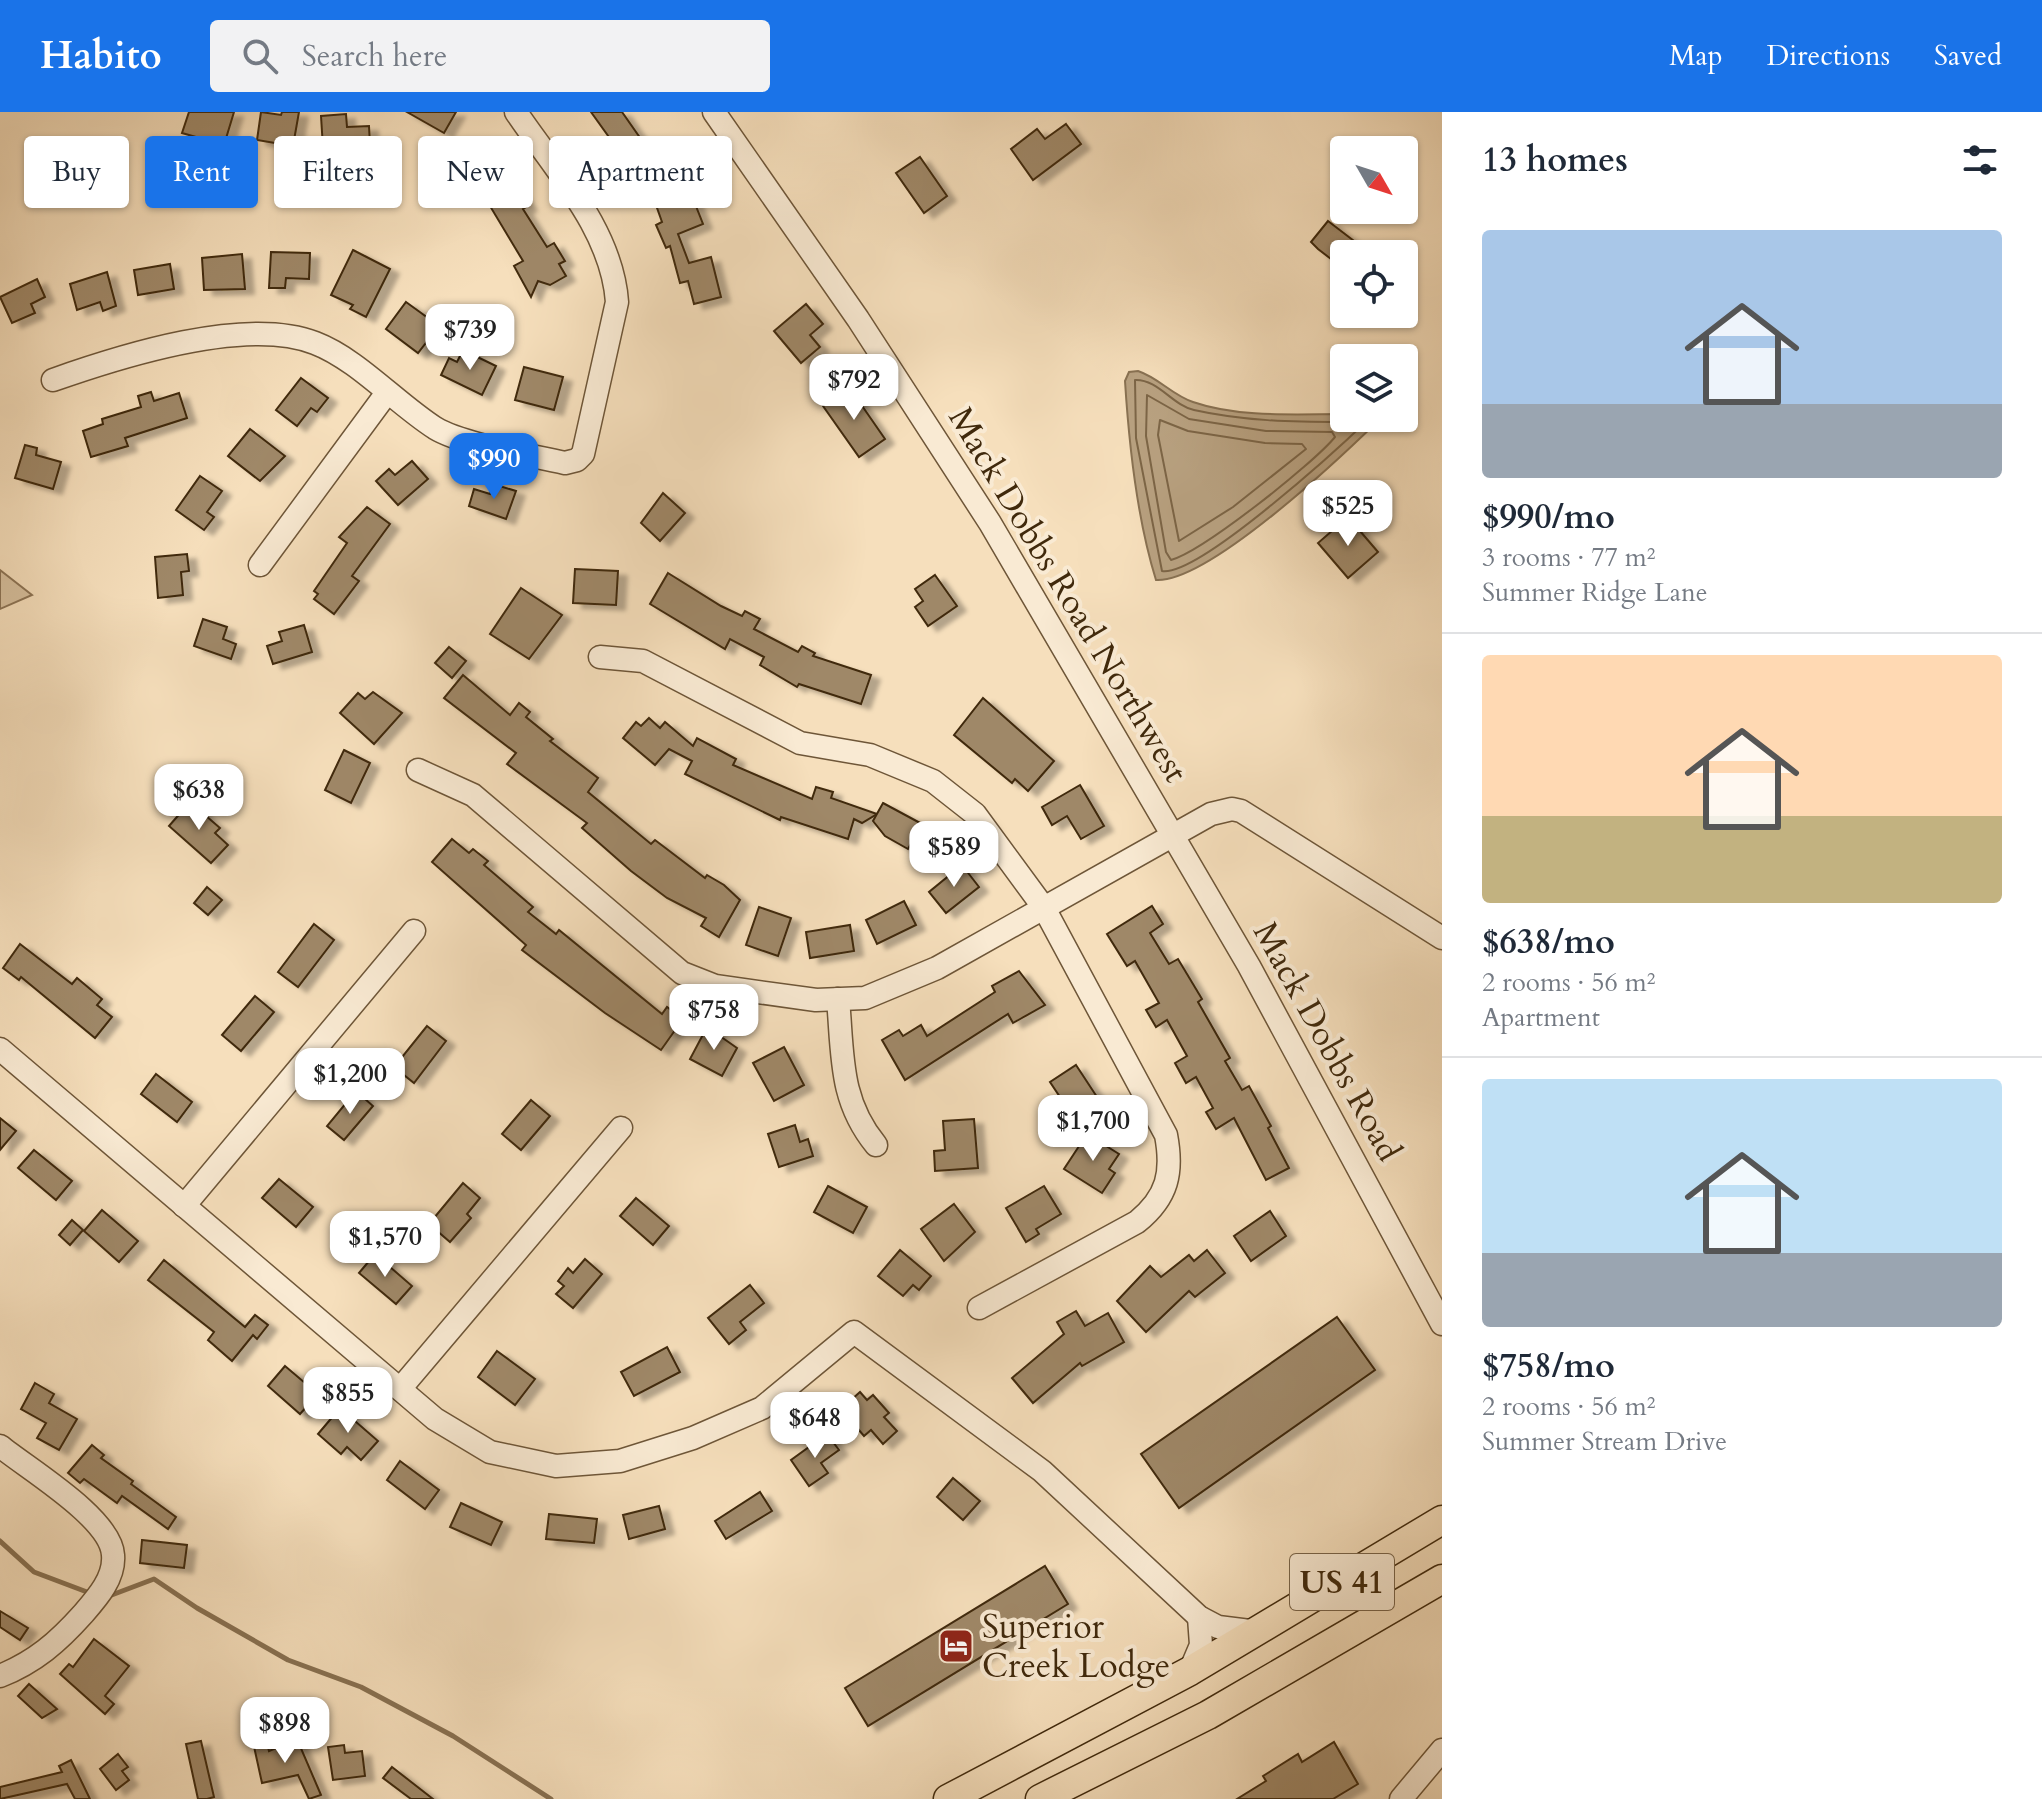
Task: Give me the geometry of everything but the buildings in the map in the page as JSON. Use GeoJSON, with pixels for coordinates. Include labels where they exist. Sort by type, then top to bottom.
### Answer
{"type":"FeatureCollection","features":[{"type":"Feature","properties":{"kind":"main road","name":"US 41"},"geometry":{"type":"LineString","coordinates":[[948,1799],[1190,1671],[1442,1520]]}},
{"type":"Feature","properties":{"kind":"main road","name":"US 41"},"geometry":{"type":"LineString","coordinates":[[1040,1799],[1208,1715],[1442,1579]]}},
{"type":"Feature","properties":{"kind":"street"},"geometry":{"type":"LineString","coordinates":[[53,380],[107,361],[165,347],[215,338],[283,336],[312,342],[333,351],[386,394],[449,434],[571,463],[583,454],[617,302],[616,285],[603,242],[516,112]]}},
{"type":"Feature","properties":{"kind":"street","name":"Mack Dobbs Road Northwest"},"geometry":{"type":"LineString","coordinates":[[714,112],[858,319],[990,523],[1173,835]]}},
{"type":"Feature","properties":{"kind":"street"},"geometry":{"type":"LineString","coordinates":[[260,565],[386,394]]}},
{"type":"Feature","properties":{"kind":"street"},"geometry":{"type":"LineString","coordinates":[[600,657],[643,661],[800,743],[870,755],[933,781],[984,823],[1044,908],[1166,1135],[1171,1161],[1162,1196],[1137,1222],[979,1308]]}},
{"type":"Feature","properties":{"kind":"street"},"geometry":{"type":"LineString","coordinates":[[418,770],[473,795],[682,973],[715,986],[816,1000],[865,998],[937,968],[1211,814],[1232,809],[1241,811],[1442,938]]}},
{"type":"Feature","properties":{"kind":"street","name":"Mack Dobbs Road"},"geometry":{"type":"LineString","coordinates":[[1173,835],[1351,1149],[1442,1324]]}},
{"type":"Feature","properties":{"kind":"street"},"geometry":{"type":"LineString","coordinates":[[184,1206],[414,931]]}},
{"type":"Feature","properties":{"kind":"street"},"geometry":{"type":"LineString","coordinates":[[838,999],[846,1094],[858,1124],[876,1145]]}},
{"type":"Feature","properties":{"kind":"street"},"geometry":{"type":"LineString","coordinates":[[0,1049],[435,1419],[490,1452],[556,1466],[620,1461],[693,1438],[762,1408],[854,1332],[1042,1471],[1199,1617],[1228,1629],[1258,1632]]}},
{"type":"Feature","properties":{"kind":"street"},"geometry":{"type":"LineString","coordinates":[[400,1389],[621,1128]]}},
{"type":"Feature","properties":{"kind":"street"},"geometry":{"type":"LineString","coordinates":[[0,1446],[97,1522],[113,1552],[110,1574],[99,1593],[61,1637],[38,1657],[0,1676]]}},
{"type":"Feature","properties":{"kind":"street"},"geometry":{"type":"LineString","coordinates":[[1190,1671],[1201,1645],[1199,1617]]}},
{"type":"Feature","properties":{"kind":"street"},"geometry":{"type":"LineString","coordinates":[[1401,1799],[1442,1750]]}},
{"type":"Feature","properties":{"kind":"shaded area"},"geometry":{"type":"Polygon","coordinates":[[[0,570],[32,595],[0,609],[0,570]]]}},
{"type":"Feature","properties":{"kind":"water"},"geometry":{"type":"Polygon","coordinates":[[[1138,371],[1185,399],[1211,407],[1268,414],[1330,414],[1330,432],[1366,432],[1304,489],[1239,541],[1179,576],[1156,580],[1135,482],[1125,381],[1129,372],[1138,371]]]}},
{"type":"Feature","properties":{"kind":"waterway"},"geometry":{"type":"LineString","coordinates":[[0,1541],[34,1572],[87,1592]]}},
{"type":"Feature","properties":{"kind":"waterway"},"geometry":{"type":"LineString","coordinates":[[109,1596],[154,1579],[197,1608],[288,1660],[361,1687],[453,1736],[551,1799]]}},
{"type":"Feature","properties":{"kind":"place","name":"Superior Creek Lodge"},"geometry":{"type":"Point","coordinates":[956,1646]}}]}
